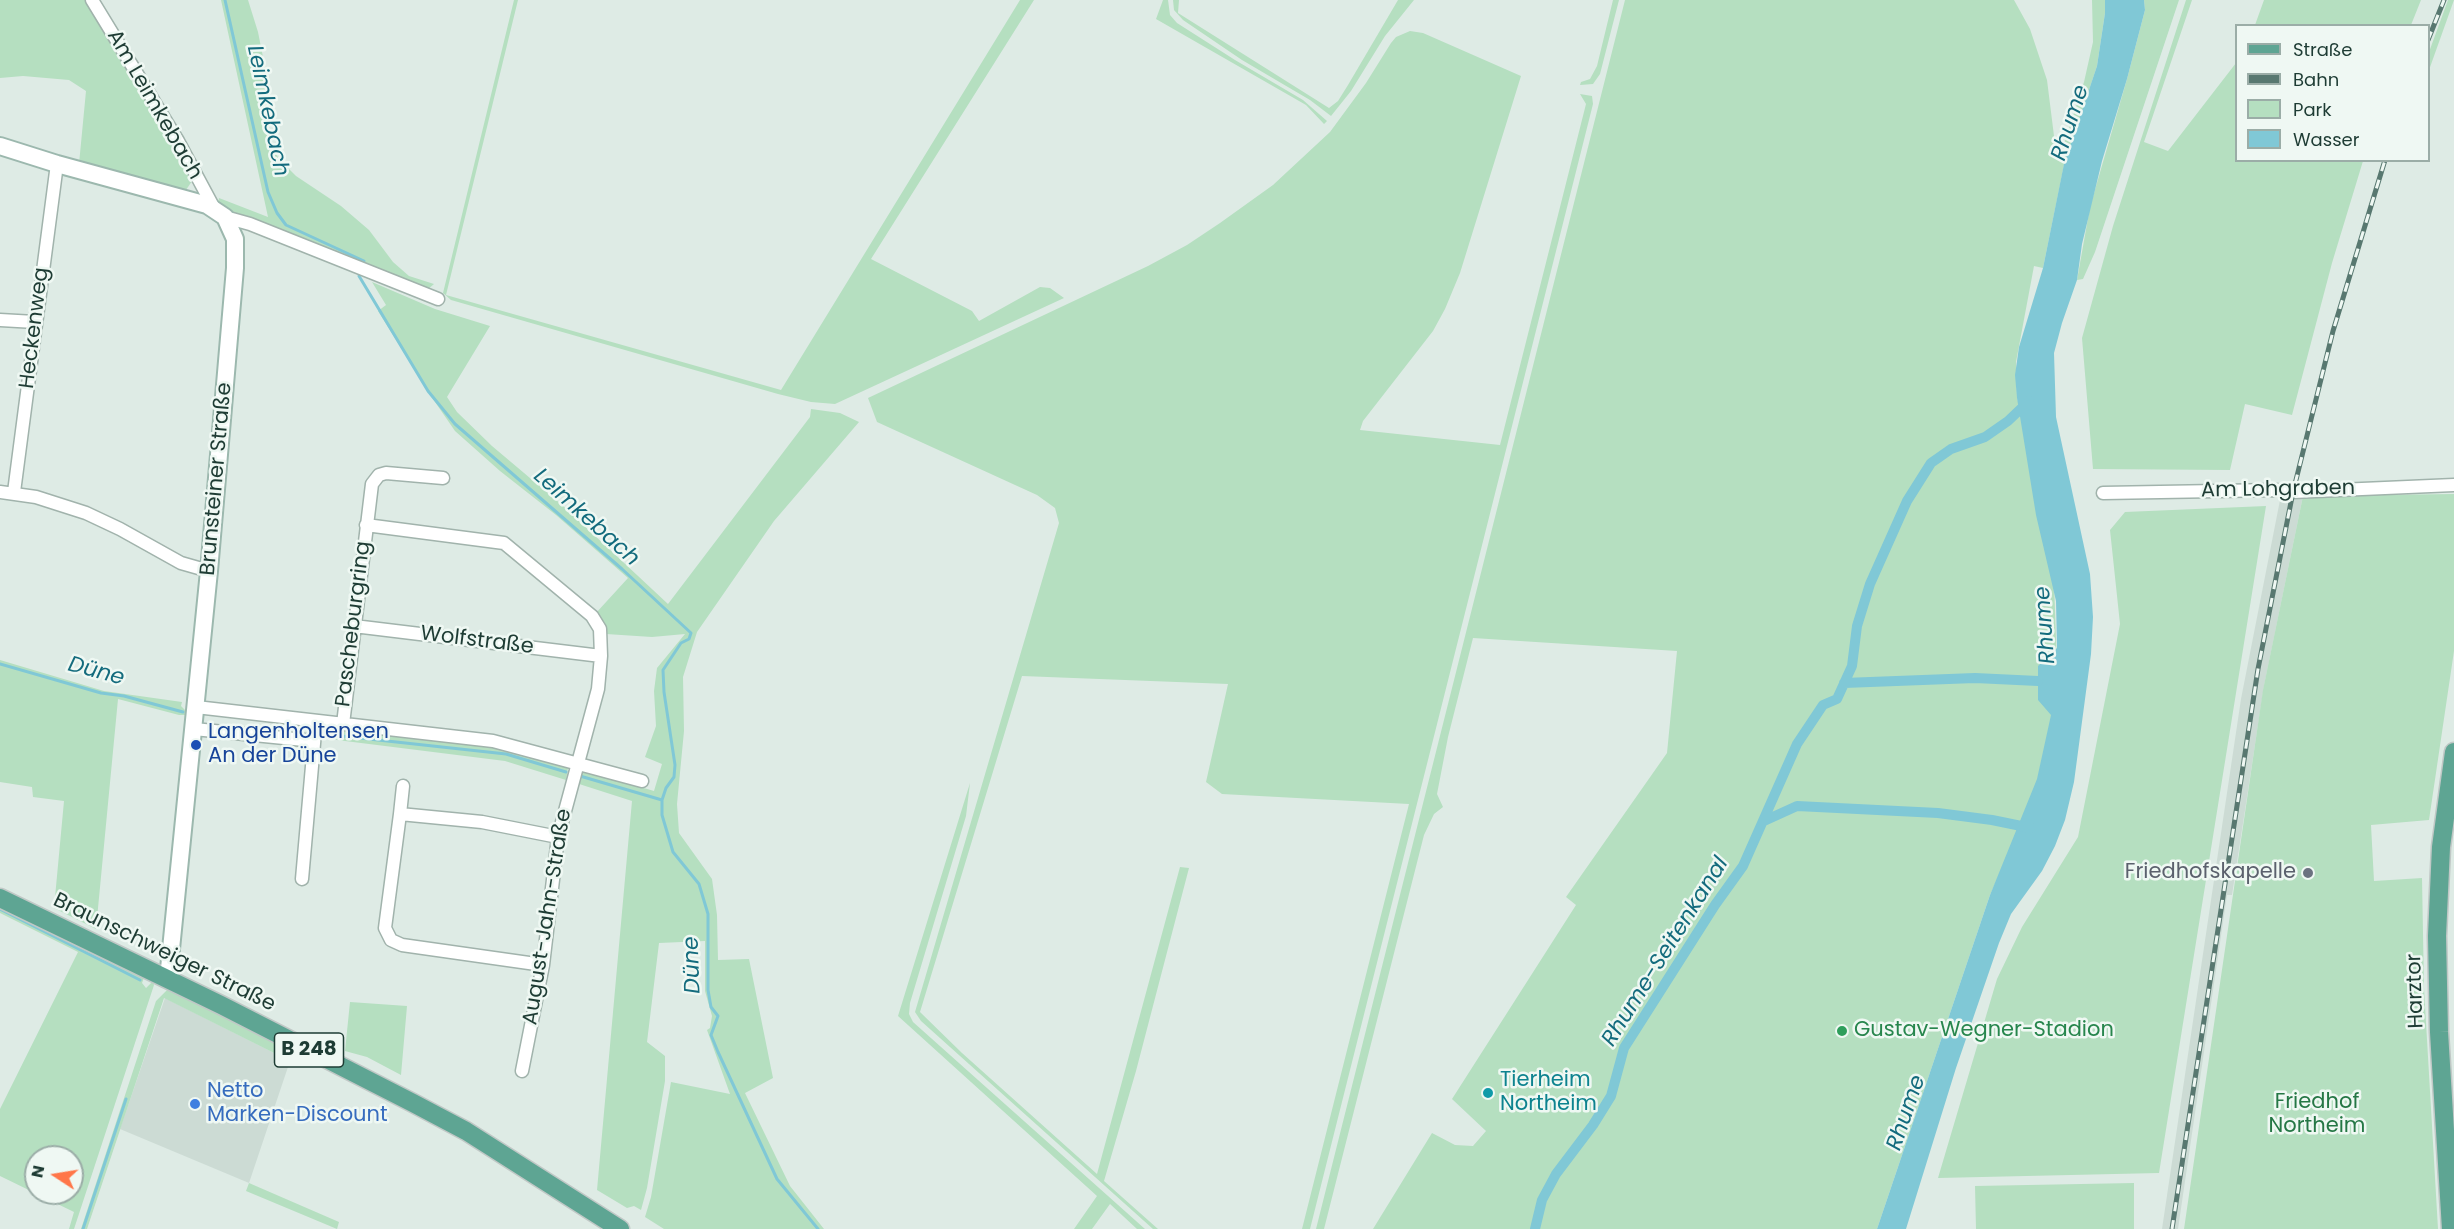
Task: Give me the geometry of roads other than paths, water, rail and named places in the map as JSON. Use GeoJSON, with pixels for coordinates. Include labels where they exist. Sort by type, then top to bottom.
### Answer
{"type":"FeatureCollection","features":[{"type":"Feature","properties":{"kind":"main road","name":"Harztor"},"geometry":{"type":"LineString","coordinates":[[2451,1229],[2439,1032],[2437,936],[2441,847],[2454,752]]}},
{"type":"Feature","properties":{"kind":"main road","name":"Braunschweiger Straße"},"geometry":{"type":"LineString","coordinates":[[0,898],[376,1083],[452,1123],[620,1229]]}},
{"type":"Feature","properties":{"kind":"street","name":"Am Leimkebach"},"geometry":{"type":"LineString","coordinates":[[93,0],[220,213]]}},
{"type":"Feature","properties":{"kind":"street"},"geometry":{"type":"LineString","coordinates":[[0,146],[201,203],[220,213],[438,299]]}},
{"type":"Feature","properties":{"kind":"street","name":"Heckenweg"},"geometry":{"type":"LineString","coordinates":[[14,492],[57,164]]}},
{"type":"Feature","properties":{"kind":"street","name":"Brunsteiner Straße"},"geometry":{"type":"LineString","coordinates":[[165,978],[169,969],[194,729],[236,259],[234,233],[220,213]]}},
{"type":"Feature","properties":{"kind":"street"},"geometry":{"type":"LineString","coordinates":[[0,320],[35,322]]}},
{"type":"Feature","properties":{"kind":"street","name":"Pascheburgring"},"geometry":{"type":"LineString","coordinates":[[342,724],[372,484],[379,475],[391,473],[443,478]]}},
{"type":"Feature","properties":{"kind":"street","name":"Am Lohgraben"},"geometry":{"type":"LineString","coordinates":[[2103,493],[2275,490],[2293,492],[2454,485]]}},
{"type":"Feature","properties":{"kind":"street"},"geometry":{"type":"LineString","coordinates":[[0,492],[14,492],[86,513],[181,563],[209,571]]}},
{"type":"Feature","properties":{"kind":"street","name":"Pascheburgring"},"geometry":{"type":"LineString","coordinates":[[366,525],[496,541],[508,545],[592,616],[600,632],[601,656],[597,698],[577,762]]}},
{"type":"Feature","properties":{"kind":"street","name":"Wolfstraße"},"geometry":{"type":"LineString","coordinates":[[354,626],[601,656]]}},
{"type":"Feature","properties":{"kind":"street","name":"Pascheburgring"},"geometry":{"type":"LineString","coordinates":[[196,707],[493,741],[642,780]]}},
{"type":"Feature","properties":{"kind":"street"},"geometry":{"type":"LineString","coordinates":[[302,879],[316,721]]}},
{"type":"Feature","properties":{"kind":"street"},"geometry":{"type":"LineString","coordinates":[[194,729],[314,741]]}},
{"type":"Feature","properties":{"kind":"street","name":"August-Jahn-Straße"},"geometry":{"type":"LineString","coordinates":[[522,1071],[543,965],[558,837],[577,762]]}},
{"type":"Feature","properties":{"kind":"street"},"geometry":{"type":"LineString","coordinates":[[403,786],[385,928],[391,940],[402,945],[543,965]]}},
{"type":"Feature","properties":{"kind":"street"},"geometry":{"type":"LineString","coordinates":[[400,814],[488,823],[558,837]]}},
{"type":"Feature","properties":{"kind":"water"},"geometry":{"type":"Polygon","coordinates":[[[2105,0],[2144,0],[2145,10],[2102,161],[2082,244],[2077,280],[2054,353],[2056,417],[2090,574],[2093,617],[2091,654],[2074,782],[2065,820],[2055,846],[2042,871],[2011,914],[1999,943],[1956,1068],[1906,1229],[1877,1229],[1990,895],[2037,779],[2051,715],[2038,700],[2038,666],[2057,648],[2056,601],[2036,515],[2015,375],[2019,347],[2043,268],[2064,164],[2097,66],[2105,0]]]}},
{"type":"Feature","properties":{"kind":"waterway","name":"Leimkebach"},"geometry":{"type":"LineString","coordinates":[[225,0],[268,192],[277,213],[286,225],[364,261],[363,265]]}},
{"type":"Feature","properties":{"kind":"waterway","name":"Leimkebach"},"geometry":{"type":"LineString","coordinates":[[361,271],[359,276],[428,391],[455,424],[622,569],[691,633],[689,639],[681,643],[663,670],[675,765],[674,777],[666,788],[662,800],[662,815],[673,852],[699,884],[708,914],[708,990],[711,1007],[718,1016],[711,1035],[777,1179],[818,1229]]}},
{"type":"Feature","properties":{"kind":"waterway","name":"Rhume-Seitenkanal"},"geometry":{"type":"LineString","coordinates":[[1535,1229],[1542,1200],[1556,1174],[1593,1125],[1611,1096],[1624,1048],[1715,905],[1743,866],[1797,744],[1823,705],[1837,699],[1852,666],[1857,626],[1870,584],[1907,501],[1931,463],[1951,449],[1985,437],[2008,421],[2029,401]]}},
{"type":"Feature","properties":{"kind":"waterway","name":"Düne"},"geometry":{"type":"LineString","coordinates":[[0,664],[101,693],[124,696],[183,712]]}},
{"type":"Feature","properties":{"kind":"waterway"},"geometry":{"type":"LineString","coordinates":[[1844,683],[1975,678],[2038,681]]}},
{"type":"Feature","properties":{"kind":"waterway","name":"Düne"},"geometry":{"type":"LineString","coordinates":[[323,734],[506,754],[566,772]]}},
{"type":"Feature","properties":{"kind":"waterway","name":"Düne"},"geometry":{"type":"LineString","coordinates":[[580,776],[662,800]]}},
{"type":"Feature","properties":{"kind":"waterway","name":"Rhume-Seitenkanal"},"geometry":{"type":"LineString","coordinates":[[1764,821],[1797,806],[1938,813],[2031,828]]}},
{"type":"Feature","properties":{"kind":"waterway"},"geometry":{"type":"LineString","coordinates":[[0,909],[140,980]]}},
{"type":"Feature","properties":{"kind":"waterway"},"geometry":{"type":"LineString","coordinates":[[83,1229],[126,1099]]}},
{"type":"Feature","properties":{"kind":"railway"},"geometry":{"type":"LineString","coordinates":[[2430,35],[2444,0]]}},
{"type":"Feature","properties":{"kind":"railway"},"geometry":{"type":"LineString","coordinates":[[2172,1229],[2258,669],[2293,492],[2333,331],[2384,162]]}},
{"type":"Feature","properties":{"kind":"place","name":"Langenholtensen An der Düne"},"geometry":{"type":"Point","coordinates":[196,745]}},
{"type":"Feature","properties":{"kind":"place","name":"Friedhofskapelle"},"geometry":{"type":"Point","coordinates":[2308,873]}},
{"type":"Feature","properties":{"kind":"place","name":"Gustav-Wegner-Stadion"},"geometry":{"type":"Point","coordinates":[1842,1031]}},
{"type":"Feature","properties":{"kind":"place","name":"Tierheim Northeim"},"geometry":{"type":"Point","coordinates":[1488,1093]}},
{"type":"Feature","properties":{"kind":"place","name":"Netto Marken-Discount"},"geometry":{"type":"Point","coordinates":[195,1104]}},
{"type":"Feature","properties":{"kind":"water label","name":"Rhume"},"geometry":{"type":"Point","coordinates":[2071,123]}},
{"type":"Feature","properties":{"kind":"water label","name":"Rhume"},"geometry":{"type":"Point","coordinates":[2046,625]}},
{"type":"Feature","properties":{"kind":"water label","name":"Rhume"},"geometry":{"type":"Point","coordinates":[1907,1113]}},
{"type":"Feature","properties":{"kind":"park label","name":"Friedhof Northeim"},"geometry":{"type":"Point","coordinates":[2317,1115]}}]}
